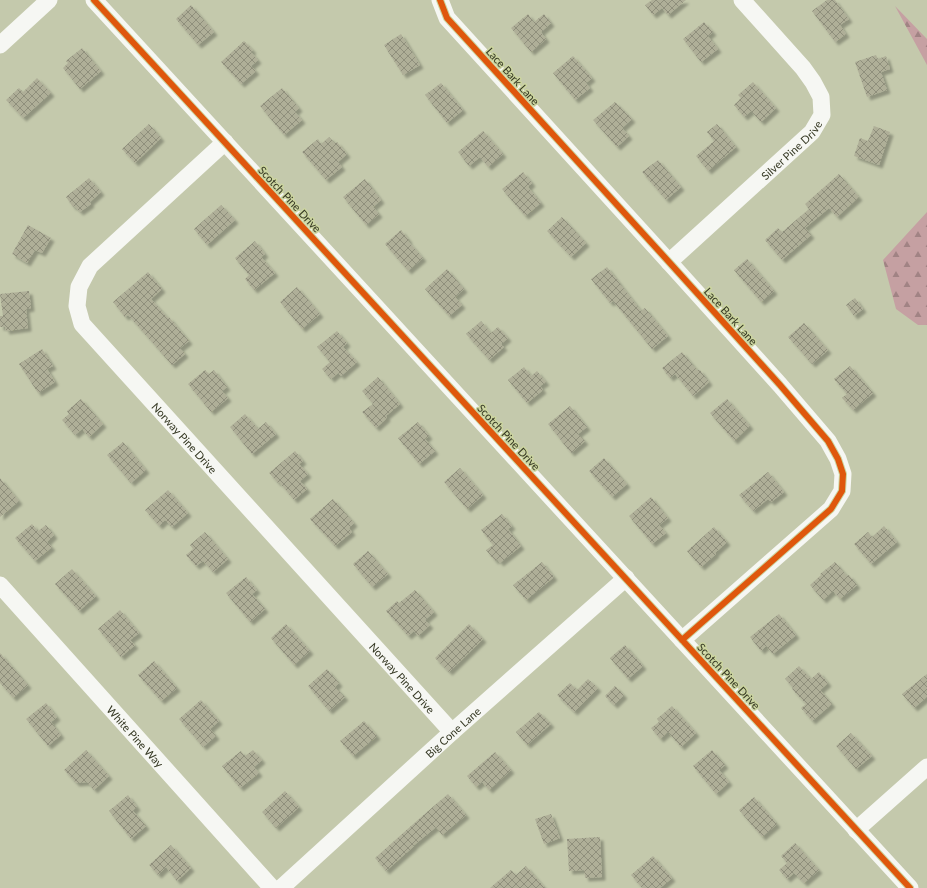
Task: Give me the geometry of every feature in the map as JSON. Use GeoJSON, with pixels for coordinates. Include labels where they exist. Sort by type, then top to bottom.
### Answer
{"type":"FeatureCollection","features":[{"type":"Feature","properties":{"kind":"street"},"geometry":{"type":"LineString","coordinates":[[0,45],[49,0]]}},
{"type":"Feature","properties":{"kind":"street","name":"Scotch Pine Drive"},"geometry":{"type":"LineString","coordinates":[[94,0],[910,888]]}},
{"type":"Feature","properties":{"kind":"street","name":"Lace Bark Lane"},"geometry":{"type":"LineString","coordinates":[[440,0],[447,18],[780,384],[828,441],[838,459],[843,474],[842,491],[831,509],[682,640]]}},
{"type":"Feature","properties":{"kind":"street","name":"Silver Pine Drive"},"geometry":{"type":"LineString","coordinates":[[669,262],[812,132],[822,115],[821,97],[813,82],[803,68],[742,0]]}},
{"type":"Feature","properties":{"kind":"street","name":"Norway Pine Drive"},"geometry":{"type":"LineString","coordinates":[[225,142],[90,266],[79,287],[77,306],[82,324],[452,732]]}},
{"type":"Feature","properties":{"kind":"street","name":"Big Cone Lane"},"geometry":{"type":"LineString","coordinates":[[282,888],[452,732],[626,578]]}},
{"type":"Feature","properties":{"kind":"street","name":"White Pine Way"},"geometry":{"type":"LineString","coordinates":[[0,584],[272,888]]}},
{"type":"Feature","properties":{"kind":"street"},"geometry":{"type":"LineString","coordinates":[[856,830],[927,767]]}},
{"type":"Feature","properties":{"kind":"green space"},"geometry":{"type":"Polygon","coordinates":[[[895,6],[927,39],[927,65],[895,6]]]}},
{"type":"Feature","properties":{"kind":"green space"},"geometry":{"type":"Polygon","coordinates":[[[927,212],[927,325],[918,325],[896,309],[883,260],[927,212]]]}},
{"type":"Feature","properties":{"kind":"building"},"geometry":{"type":"Polygon","coordinates":[[[652,0],[686,0],[668,15],[662,8],[653,15],[645,5],[652,0]]]}},
{"type":"Feature","properties":{"kind":"building"},"geometry":{"type":"Polygon","coordinates":[[[827,0],[835,0],[849,19],[840,25],[846,34],[835,42],[812,11],[827,0]]]}},
{"type":"Feature","properties":{"kind":"building"},"geometry":{"type":"Polygon","coordinates":[[[191,5],[214,32],[198,45],[176,19],[191,5]]]}},
{"type":"Feature","properties":{"kind":"building"},"geometry":{"type":"Polygon","coordinates":[[[528,14],[534,22],[544,14],[551,23],[541,32],[546,39],[531,52],[511,28],[528,14]]]}},
{"type":"Feature","properties":{"kind":"building"},"geometry":{"type":"Polygon","coordinates":[[[704,22],[713,32],[708,36],[718,49],[701,62],[683,39],[704,22]]]}},
{"type":"Feature","properties":{"kind":"building"},"geometry":{"type":"Polygon","coordinates":[[[401,34],[420,65],[403,75],[384,45],[401,34]]]}},
{"type":"Feature","properties":{"kind":"building"},"geometry":{"type":"Polygon","coordinates":[[[244,41],[253,50],[251,52],[258,60],[251,66],[256,71],[241,84],[221,62],[244,41]]]}},
{"type":"Feature","properties":{"kind":"building"},"geometry":{"type":"Polygon","coordinates":[[[82,48],[101,71],[80,89],[63,68],[68,63],[66,61],[82,48]]]}},
{"type":"Feature","properties":{"kind":"building"},"geometry":{"type":"Polygon","coordinates":[[[876,55],[878,59],[886,56],[890,69],[881,72],[887,90],[867,97],[855,62],[876,55]]]}},
{"type":"Feature","properties":{"kind":"building"},"geometry":{"type":"Polygon","coordinates":[[[573,56],[592,78],[586,83],[590,88],[575,100],[553,73],[573,56]]]}},
{"type":"Feature","properties":{"kind":"building"},"geometry":{"type":"Polygon","coordinates":[[[37,78],[51,93],[23,118],[6,100],[19,88],[23,92],[37,78]]]}},
{"type":"Feature","properties":{"kind":"building"},"geometry":{"type":"Polygon","coordinates":[[[753,82],[776,108],[761,122],[751,111],[744,117],[734,105],[741,98],[738,95],[753,82]]]}},
{"type":"Feature","properties":{"kind":"building"},"geometry":{"type":"Polygon","coordinates":[[[441,83],[463,110],[447,123],[425,95],[441,83]]]}},
{"type":"Feature","properties":{"kind":"building"},"geometry":{"type":"Polygon","coordinates":[[[282,88],[299,108],[295,112],[302,120],[284,135],[260,106],[282,88]]]}},
{"type":"Feature","properties":{"kind":"building"},"geometry":{"type":"Polygon","coordinates":[[[615,102],[632,119],[622,128],[629,136],[617,147],[593,120],[615,102]]]}},
{"type":"Feature","properties":{"kind":"building"},"geometry":{"type":"Polygon","coordinates":[[[149,124],[161,138],[135,163],[122,149],[149,124]]]}},
{"type":"Feature","properties":{"kind":"building"},"geometry":{"type":"Polygon","coordinates":[[[717,124],[736,147],[708,171],[696,156],[714,141],[707,132],[717,124]]]}},
{"type":"Feature","properties":{"kind":"building"},"geometry":{"type":"Polygon","coordinates":[[[874,126],[890,132],[879,165],[854,156],[860,138],[868,141],[874,126]]]}},
{"type":"Feature","properties":{"kind":"building"},"geometry":{"type":"Polygon","coordinates":[[[483,131],[503,154],[488,167],[480,157],[469,166],[458,152],[483,131]]]}},
{"type":"Feature","properties":{"kind":"building"},"geometry":{"type":"Polygon","coordinates":[[[329,137],[335,143],[337,142],[347,154],[338,162],[342,167],[326,180],[302,152],[318,139],[321,144],[329,137]]]}},
{"type":"Feature","properties":{"kind":"building"},"geometry":{"type":"Polygon","coordinates":[[[658,160],[681,187],[666,200],[642,172],[658,160]]]}},
{"type":"Feature","properties":{"kind":"building"},"geometry":{"type":"Polygon","coordinates":[[[523,172],[532,183],[528,187],[541,203],[525,216],[502,189],[523,172]]]}},
{"type":"Feature","properties":{"kind":"building"},"geometry":{"type":"Polygon","coordinates":[[[839,174],[859,197],[837,217],[829,208],[805,228],[811,235],[782,260],[765,240],[778,228],[782,232],[809,209],[805,204],[839,174]]]}},
{"type":"Feature","properties":{"kind":"building"},"geometry":{"type":"Polygon","coordinates":[[[89,178],[101,192],[90,202],[91,204],[80,212],[74,206],[73,207],[66,197],[89,178]]]}},
{"type":"Feature","properties":{"kind":"building"},"geometry":{"type":"Polygon","coordinates":[[[365,179],[381,200],[373,207],[379,214],[366,225],[343,197],[365,179]]]}},
{"type":"Feature","properties":{"kind":"building"},"geometry":{"type":"Polygon","coordinates":[[[221,205],[235,220],[207,245],[194,229],[221,205]]]}},
{"type":"Feature","properties":{"kind":"building"},"geometry":{"type":"Polygon","coordinates":[[[562,217],[586,243],[571,257],[547,231],[562,217]]]}},
{"type":"Feature","properties":{"kind":"building"},"geometry":{"type":"Polygon","coordinates":[[[28,225],[51,238],[42,253],[35,250],[27,263],[12,254],[28,225]]]}},
{"type":"Feature","properties":{"kind":"building"},"geometry":{"type":"Polygon","coordinates":[[[401,230],[409,240],[408,241],[423,258],[408,271],[385,244],[401,230]]]}},
{"type":"Feature","properties":{"kind":"building"},"geometry":{"type":"Polygon","coordinates":[[[255,241],[265,254],[261,257],[275,273],[254,290],[245,279],[249,275],[235,258],[255,241]]]}},
{"type":"Feature","properties":{"kind":"building"},"geometry":{"type":"Polygon","coordinates":[[[747,259],[774,291],[761,302],[734,270],[747,259]]]}},
{"type":"Feature","properties":{"kind":"building"},"geometry":{"type":"Polygon","coordinates":[[[607,267],[641,311],[645,308],[668,336],[652,349],[613,301],[610,303],[591,279],[607,267]]]}},
{"type":"Feature","properties":{"kind":"building"},"geometry":{"type":"Polygon","coordinates":[[[447,269],[464,289],[455,297],[462,305],[449,316],[425,289],[447,269]]]}},
{"type":"Feature","properties":{"kind":"building"},"geometry":{"type":"Polygon","coordinates":[[[148,272],[162,289],[151,299],[168,318],[169,317],[189,341],[180,348],[185,354],[172,365],[128,315],[125,317],[113,302],[148,272]]]}},
{"type":"Feature","properties":{"kind":"building"},"geometry":{"type":"Polygon","coordinates":[[[297,287],[320,314],[302,329],[280,302],[297,287]]]}},
{"type":"Feature","properties":{"kind":"building"},"geometry":{"type":"Polygon","coordinates":[[[29,291],[31,308],[26,309],[28,328],[6,331],[5,327],[0,327],[0,316],[3,316],[0,294],[29,291]]]}},
{"type":"Feature","properties":{"kind":"building"},"geometry":{"type":"Polygon","coordinates":[[[855,298],[863,309],[854,316],[846,305],[855,298]]]}},
{"type":"Feature","properties":{"kind":"building"},"geometry":{"type":"Polygon","coordinates":[[[481,321],[491,333],[498,327],[508,338],[501,344],[504,347],[489,360],[466,334],[481,321]]]}},
{"type":"Feature","properties":{"kind":"building"},"geometry":{"type":"Polygon","coordinates":[[[804,323],[828,350],[812,364],[788,337],[804,323]]]}},
{"type":"Feature","properties":{"kind":"building"},"geometry":{"type":"Polygon","coordinates":[[[337,331],[347,343],[343,347],[357,362],[341,376],[338,373],[331,379],[322,369],[330,362],[317,347],[337,331]]]}},
{"type":"Feature","properties":{"kind":"building"},"geometry":{"type":"Polygon","coordinates":[[[42,349],[53,366],[47,369],[55,382],[38,393],[19,364],[42,349]]]}},
{"type":"Feature","properties":{"kind":"building"},"geometry":{"type":"Polygon","coordinates":[[[682,352],[697,370],[700,370],[709,382],[693,396],[675,374],[670,378],[662,368],[682,352]]]}},
{"type":"Feature","properties":{"kind":"building"},"geometry":{"type":"Polygon","coordinates":[[[850,366],[873,393],[853,410],[842,398],[847,394],[834,379],[850,366]]]}},
{"type":"Feature","properties":{"kind":"building"},"geometry":{"type":"Polygon","coordinates":[[[524,367],[531,376],[537,371],[546,382],[540,386],[543,390],[527,403],[508,380],[524,367]]]}},
{"type":"Feature","properties":{"kind":"building"},"geometry":{"type":"Polygon","coordinates":[[[205,370],[209,374],[214,370],[227,387],[222,391],[228,398],[211,412],[188,384],[205,370]]]}},
{"type":"Feature","properties":{"kind":"building"},"geometry":{"type":"Polygon","coordinates":[[[378,377],[400,404],[386,416],[387,418],[376,428],[362,412],[373,404],[362,391],[378,377]]]}},
{"type":"Feature","properties":{"kind":"building"},"geometry":{"type":"Polygon","coordinates":[[[81,399],[103,424],[89,437],[82,429],[75,435],[62,420],[69,414],[67,411],[81,399]]]}},
{"type":"Feature","properties":{"kind":"building"},"geometry":{"type":"Polygon","coordinates":[[[727,399],[750,426],[734,441],[710,413],[727,399]]]}},
{"type":"Feature","properties":{"kind":"building"},"geometry":{"type":"Polygon","coordinates":[[[570,406],[587,427],[578,434],[585,441],[571,453],[548,424],[570,406]]]}},
{"type":"Feature","properties":{"kind":"building"},"geometry":{"type":"Polygon","coordinates":[[[245,414],[258,429],[266,422],[276,434],[252,454],[230,427],[245,414]]]}},
{"type":"Feature","properties":{"kind":"building"},"geometry":{"type":"Polygon","coordinates":[[[418,422],[429,436],[425,439],[435,451],[419,464],[398,438],[418,422]]]}},
{"type":"Feature","properties":{"kind":"building"},"geometry":{"type":"Polygon","coordinates":[[[123,442],[146,470],[131,483],[107,455],[123,442]]]}},
{"type":"Feature","properties":{"kind":"building"},"geometry":{"type":"Polygon","coordinates":[[[295,451],[303,461],[299,464],[308,474],[300,481],[307,489],[294,500],[279,482],[278,483],[269,473],[295,451]]]}},
{"type":"Feature","properties":{"kind":"building"},"geometry":{"type":"Polygon","coordinates":[[[604,458],[627,484],[612,497],[589,471],[604,458]]]}},
{"type":"Feature","properties":{"kind":"building"},"geometry":{"type":"Polygon","coordinates":[[[460,468],[483,495],[467,509],[444,482],[460,468]]]}},
{"type":"Feature","properties":{"kind":"building"},"geometry":{"type":"Polygon","coordinates":[[[768,472],[784,492],[771,502],[768,499],[753,511],[739,495],[768,472]]]}},
{"type":"Feature","properties":{"kind":"building"},"geometry":{"type":"Polygon","coordinates":[[[0,478],[19,501],[0,517],[0,478]]]}},
{"type":"Feature","properties":{"kind":"building"},"geometry":{"type":"Polygon","coordinates":[[[168,490],[188,513],[172,527],[165,520],[159,526],[145,510],[168,490]]]}},
{"type":"Feature","properties":{"kind":"building"},"geometry":{"type":"Polygon","coordinates":[[[651,497],[668,518],[659,525],[666,533],[652,544],[629,516],[651,497]]]}},
{"type":"Feature","properties":{"kind":"building"},"geometry":{"type":"Polygon","coordinates":[[[333,499],[354,523],[349,528],[352,532],[335,546],[310,519],[333,499]]]}},
{"type":"Feature","properties":{"kind":"building"},"geometry":{"type":"Polygon","coordinates":[[[502,514],[512,526],[508,529],[521,546],[500,563],[497,559],[495,561],[486,550],[493,545],[481,530],[502,514]]]}},
{"type":"Feature","properties":{"kind":"building"},"geometry":{"type":"Polygon","coordinates":[[[32,524],[38,531],[46,525],[54,535],[47,542],[52,547],[35,561],[15,538],[32,524]]]}},
{"type":"Feature","properties":{"kind":"building"},"geometry":{"type":"Polygon","coordinates":[[[884,526],[897,542],[871,564],[854,544],[868,532],[872,537],[884,526]]]}},
{"type":"Feature","properties":{"kind":"building"},"geometry":{"type":"Polygon","coordinates":[[[714,527],[727,542],[701,567],[687,551],[714,527]]]}},
{"type":"Feature","properties":{"kind":"building"},"geometry":{"type":"Polygon","coordinates":[[[205,532],[228,559],[213,572],[203,561],[196,566],[186,555],[193,549],[190,545],[205,532]]]}},
{"type":"Feature","properties":{"kind":"building"},"geometry":{"type":"Polygon","coordinates":[[[368,551],[388,574],[372,587],[353,564],[368,551]]]}},
{"type":"Feature","properties":{"kind":"building"},"geometry":{"type":"Polygon","coordinates":[[[542,562],[554,577],[526,600],[513,585],[542,562]]]}},
{"type":"Feature","properties":{"kind":"building"},"geometry":{"type":"Polygon","coordinates":[[[835,562],[857,585],[840,599],[833,591],[823,600],[810,585],[821,575],[820,574],[835,562]]]}},
{"type":"Feature","properties":{"kind":"building"},"geometry":{"type":"Polygon","coordinates":[[[72,569],[96,596],[79,611],[55,584],[72,569]]]}},
{"type":"Feature","properties":{"kind":"building"},"geometry":{"type":"Polygon","coordinates":[[[246,577],[257,590],[252,594],[265,609],[250,622],[226,593],[246,577]]]}},
{"type":"Feature","properties":{"kind":"building"},"geometry":{"type":"Polygon","coordinates":[[[415,590],[434,612],[425,620],[430,625],[418,636],[414,631],[408,636],[386,611],[397,601],[399,603],[415,590]]]}},
{"type":"Feature","properties":{"kind":"building"},"geometry":{"type":"Polygon","coordinates":[[[120,610],[139,633],[130,640],[135,645],[121,657],[98,629],[120,610]]]}},
{"type":"Feature","properties":{"kind":"building"},"geometry":{"type":"Polygon","coordinates":[[[779,614],[796,635],[773,654],[766,646],[761,651],[750,637],[779,614]]]}},
{"type":"Feature","properties":{"kind":"building"},"geometry":{"type":"Polygon","coordinates":[[[286,624],[310,651],[294,665],[271,638],[286,624]]]}},
{"type":"Feature","properties":{"kind":"building"},"geometry":{"type":"Polygon","coordinates":[[[469,624],[483,639],[449,672],[435,658],[469,624]]]}},
{"type":"Feature","properties":{"kind":"building"},"geometry":{"type":"Polygon","coordinates":[[[625,645],[643,666],[628,679],[610,658],[625,645]]]}},
{"type":"Feature","properties":{"kind":"building"},"geometry":{"type":"Polygon","coordinates":[[[0,653],[28,685],[13,698],[0,683],[0,653]]]}},
{"type":"Feature","properties":{"kind":"building"},"geometry":{"type":"Polygon","coordinates":[[[154,661],[177,688],[161,701],[138,675],[154,661]]]}},
{"type":"Feature","properties":{"kind":"building"},"geometry":{"type":"Polygon","coordinates":[[[799,666],[811,679],[819,672],[828,683],[820,690],[832,704],[812,721],[801,708],[806,704],[785,679],[799,666]]]}},
{"type":"Feature","properties":{"kind":"building"},"geometry":{"type":"Polygon","coordinates":[[[327,669],[339,683],[335,687],[345,697],[329,711],[308,686],[327,669]]]}},
{"type":"Feature","properties":{"kind":"building"},"geometry":{"type":"Polygon","coordinates":[[[927,674],[927,697],[914,708],[902,694],[927,674]]]}},
{"type":"Feature","properties":{"kind":"building"},"geometry":{"type":"Polygon","coordinates":[[[588,679],[598,688],[574,712],[557,695],[570,683],[577,690],[588,679]]]}},
{"type":"Feature","properties":{"kind":"building"},"geometry":{"type":"Polygon","coordinates":[[[615,686],[624,695],[614,705],[605,696],[615,686]]]}},
{"type":"Feature","properties":{"kind":"building"},"geometry":{"type":"Polygon","coordinates":[[[201,700],[219,721],[210,729],[216,736],[203,747],[179,719],[201,700]]]}},
{"type":"Feature","properties":{"kind":"building"},"geometry":{"type":"Polygon","coordinates":[[[46,703],[57,717],[51,722],[61,735],[48,746],[26,719],[46,703]]]}},
{"type":"Feature","properties":{"kind":"building"},"geometry":{"type":"Polygon","coordinates":[[[672,706],[696,733],[681,747],[668,732],[660,739],[651,728],[659,722],[657,719],[672,706]]]}},
{"type":"Feature","properties":{"kind":"building"},"geometry":{"type":"Polygon","coordinates":[[[539,712],[551,724],[527,745],[516,732],[539,712]]]}},
{"type":"Feature","properties":{"kind":"building"},"geometry":{"type":"Polygon","coordinates":[[[364,721],[377,736],[353,756],[340,741],[364,721]]]}},
{"type":"Feature","properties":{"kind":"building"},"geometry":{"type":"Polygon","coordinates":[[[851,733],[872,756],[856,769],[836,746],[851,733]]]}},
{"type":"Feature","properties":{"kind":"building"},"geometry":{"type":"Polygon","coordinates":[[[86,750],[109,776],[94,790],[87,782],[76,783],[64,770],[86,750]]]}},
{"type":"Feature","properties":{"kind":"building"},"geometry":{"type":"Polygon","coordinates":[[[253,750],[262,760],[254,767],[259,773],[240,788],[222,766],[241,751],[245,756],[253,750]]]}},
{"type":"Feature","properties":{"kind":"building"},"geometry":{"type":"Polygon","coordinates":[[[712,750],[725,765],[719,770],[729,782],[716,794],[693,766],[712,750]]]}},
{"type":"Feature","properties":{"kind":"building"},"geometry":{"type":"Polygon","coordinates":[[[495,752],[511,770],[489,790],[482,782],[476,787],[467,776],[495,752]]]}},
{"type":"Feature","properties":{"kind":"building"},"geometry":{"type":"Polygon","coordinates":[[[285,791],[299,807],[276,828],[262,812],[285,791]]]}},
{"type":"Feature","properties":{"kind":"building"},"geometry":{"type":"Polygon","coordinates":[[[448,794],[466,815],[442,835],[436,827],[386,871],[375,858],[448,794]]]}},
{"type":"Feature","properties":{"kind":"building"},"geometry":{"type":"Polygon","coordinates":[[[128,795],[137,807],[133,811],[146,826],[131,839],[109,811],[128,795]]]}},
{"type":"Feature","properties":{"kind":"building"},"geometry":{"type":"Polygon","coordinates":[[[754,797],[777,824],[762,837],[739,810],[754,797]]]}},
{"type":"Feature","properties":{"kind":"building"},"geometry":{"type":"Polygon","coordinates":[[[551,814],[560,838],[544,844],[535,819],[551,814]]]}},
{"type":"Feature","properties":{"kind":"building"},"geometry":{"type":"Polygon","coordinates":[[[600,837],[602,877],[585,878],[584,870],[569,871],[567,839],[600,837]]]}},
{"type":"Feature","properties":{"kind":"building"},"geometry":{"type":"Polygon","coordinates":[[[795,843],[819,870],[804,883],[794,873],[787,879],[779,870],[787,863],[781,856],[795,843]]]}},
{"type":"Feature","properties":{"kind":"building"},"geometry":{"type":"Polygon","coordinates":[[[171,845],[191,868],[177,881],[166,867],[158,875],[149,865],[171,845]]]}},
{"type":"Feature","properties":{"kind":"building"},"geometry":{"type":"Polygon","coordinates":[[[653,856],[672,878],[660,888],[642,888],[631,875],[653,856]]]}},
{"type":"Feature","properties":{"kind":"building"},"geometry":{"type":"Polygon","coordinates":[[[526,866],[545,888],[490,888],[511,870],[516,875],[526,866]]]}},
{"type":"Feature","properties":{"kind":"cycle path"},"geometry":{"type":"LineString","coordinates":[[94,0],[910,888]]}},
{"type":"Feature","properties":{"kind":"cycle path"},"geometry":{"type":"LineString","coordinates":[[440,0],[447,18],[780,385],[828,441],[838,459],[843,474],[842,491],[831,509],[682,640]]}}]}
